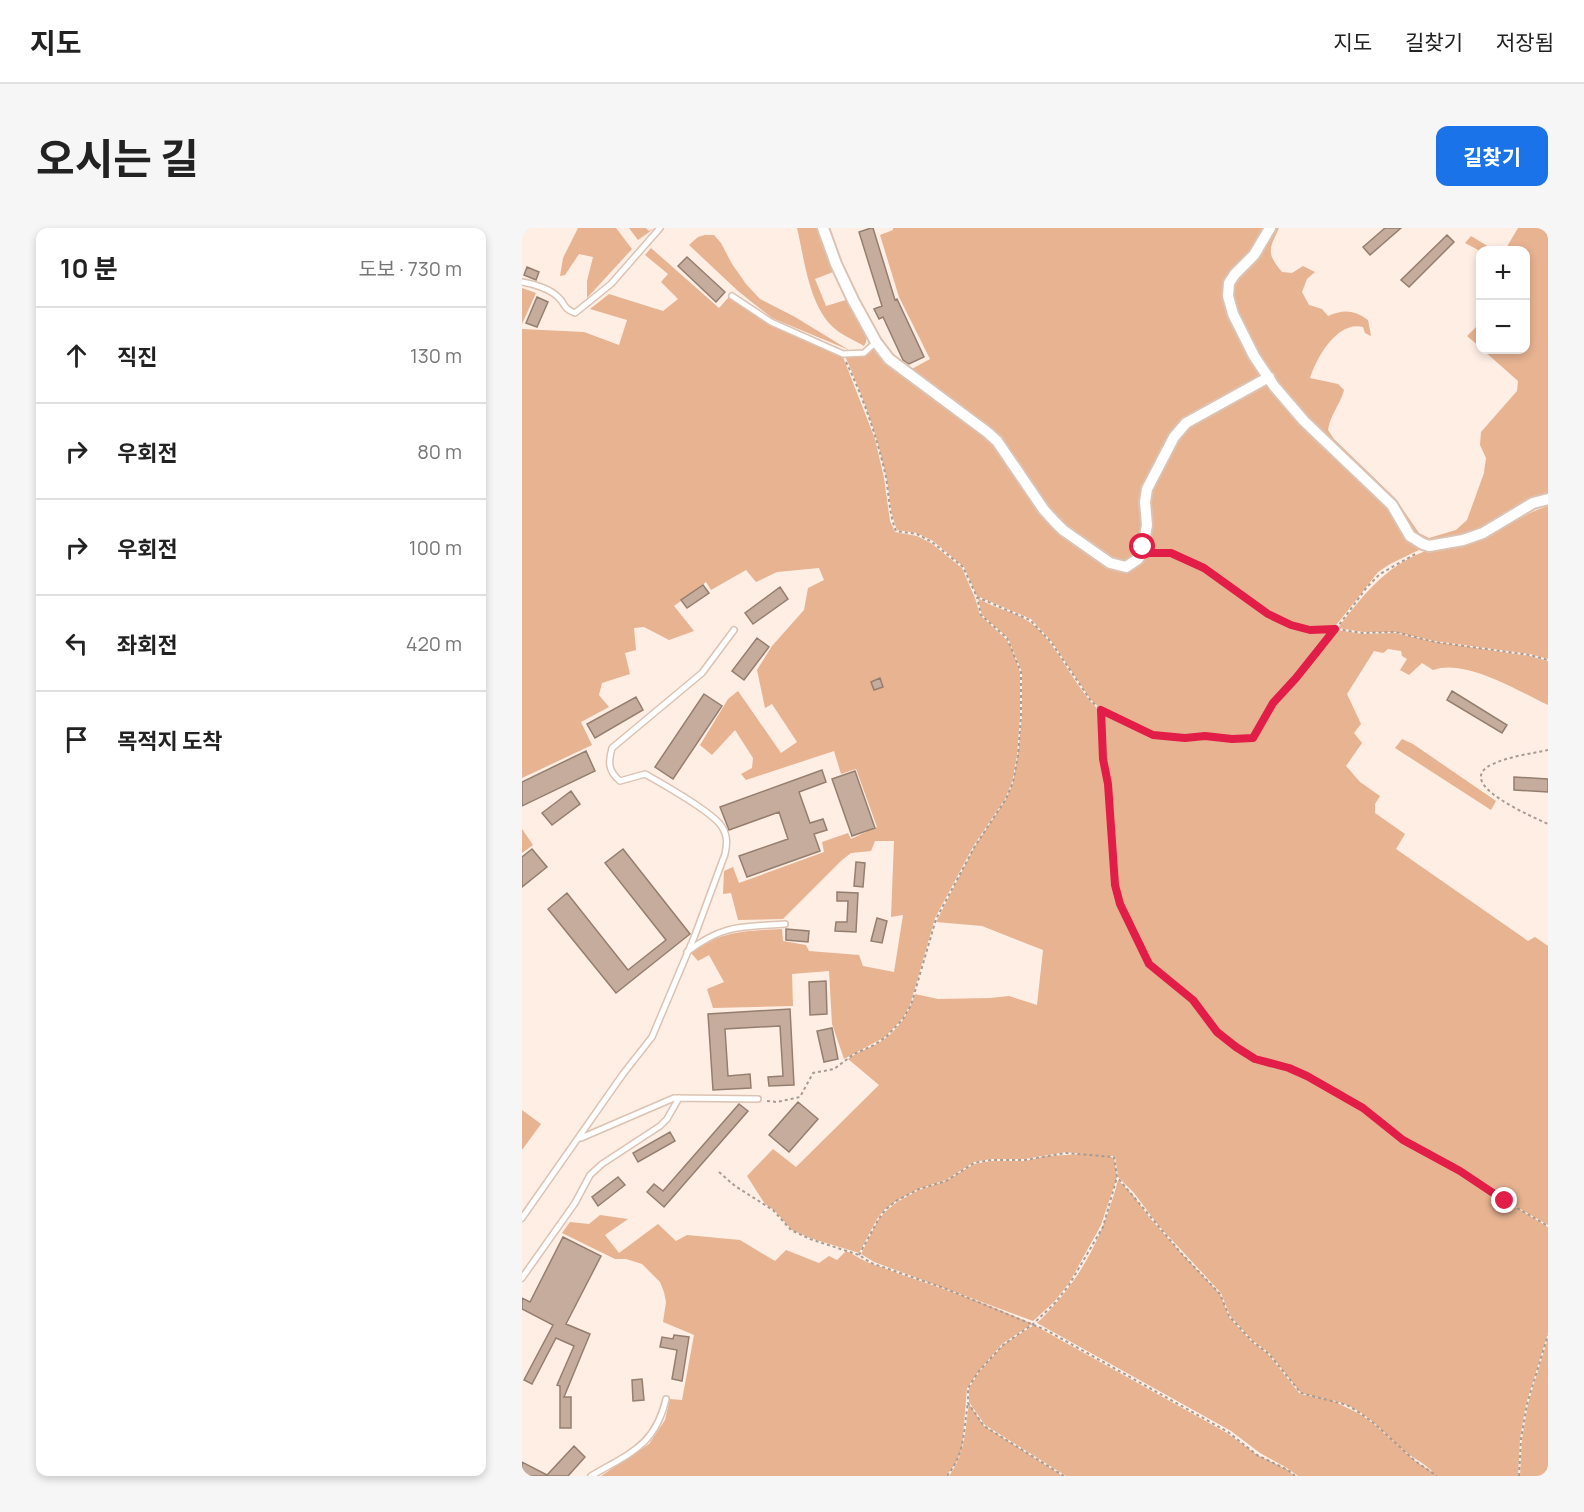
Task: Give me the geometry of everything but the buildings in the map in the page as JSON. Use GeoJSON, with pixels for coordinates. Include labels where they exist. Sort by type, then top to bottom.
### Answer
{"type":"FeatureCollection","features":[{"type":"Feature","properties":{"kind":"street"},"geometry":{"type":"LineString","coordinates":[[823,228],[836,264],[876,342],[889,359],[987,432],[997,441],[1044,510],[1063,530],[1092,551],[1119,566],[1126,567],[1133,564],[1142,553],[1147,525],[1145,502],[1147,489],[1174,437],[1186,423],[1269,377]]}},
{"type":"Feature","properties":{"kind":"street"},"geometry":{"type":"LineString","coordinates":[[1270,228],[1254,255],[1231,279],[1228,289],[1233,314],[1254,356],[1269,377],[1304,420],[1392,505],[1410,536],[1429,546],[1474,537],[1526,506],[1548,500]]}},
{"type":"Feature","properties":{"kind":"lane"},"geometry":{"type":"LineString","coordinates":[[522,282],[558,296],[567,310],[575,313],[611,284],[660,228]]}},
{"type":"Feature","properties":{"kind":"lane"},"geometry":{"type":"LineString","coordinates":[[732,296],[771,322],[843,354],[864,353],[876,342]]}},
{"type":"Feature","properties":{"kind":"lane"},"geometry":{"type":"LineString","coordinates":[[522,1218],[652,1036],[695,935],[728,843],[722,825],[693,803],[645,774],[620,780],[612,774],[609,758],[612,748],[702,672],[734,630]]}},
{"type":"Feature","properties":{"kind":"lane"},"geometry":{"type":"LineString","coordinates":[[686,953],[703,940],[729,928],[785,924]]}},
{"type":"Feature","properties":{"kind":"lane"},"geometry":{"type":"LineString","coordinates":[[579,1138],[674,1098],[758,1099]]}},
{"type":"Feature","properties":{"kind":"lane"},"geometry":{"type":"LineString","coordinates":[[522,1278],[575,1203],[590,1175],[602,1164],[660,1126],[667,1119],[679,1098]]}},
{"type":"Feature","properties":{"kind":"lane"},"geometry":{"type":"LineString","coordinates":[[591,1476],[642,1446],[654,1432],[663,1414],[666,1399]]}},
{"type":"Feature","properties":{"kind":"path"},"geometry":{"type":"LineString","coordinates":[[758,1099],[777,1102],[800,1097],[813,1073],[834,1069],[854,1054],[874,1045],[886,1037],[903,1019],[911,1005],[936,919],[975,846],[1006,799],[1018,755],[1021,672],[1007,639],[981,615],[963,567],[932,542],[917,534],[896,531],[877,439],[843,354]]}},
{"type":"Feature","properties":{"kind":"path"},"geometry":{"type":"LineString","coordinates":[[976,597],[1030,620],[1052,642],[1082,690],[1101,710],[1153,735],[1185,738],[1205,736],[1232,739],[1253,738],[1273,703],[1296,678],[1357,599],[1380,574],[1429,546]]}},
{"type":"Feature","properties":{"kind":"path"},"geometry":{"type":"LineString","coordinates":[[1142,553],[1171,553],[1204,568],[1268,614],[1291,625],[1310,630],[1395,632],[1435,642],[1530,655],[1548,660]]}},
{"type":"Feature","properties":{"kind":"path"},"geometry":{"type":"LineString","coordinates":[[1101,710],[1103,759],[1108,784],[1115,885],[1120,904],[1149,964],[1193,1000],[1217,1032],[1255,1059],[1289,1068],[1307,1076],[1363,1108],[1403,1140],[1460,1171],[1548,1226]]}},
{"type":"Feature","properties":{"kind":"path"},"geometry":{"type":"LineString","coordinates":[[1548,750],[1490,764],[1483,772],[1481,780],[1484,788],[1496,797],[1548,824]]}},
{"type":"Feature","properties":{"kind":"path"},"geometry":{"type":"LineString","coordinates":[[859,1255],[885,1210],[919,1189],[946,1181],[974,1163],[991,1160],[1025,1160],[1066,1153],[1114,1157],[1117,1177],[1103,1227],[1069,1285],[1055,1303],[1033,1324],[1003,1345],[968,1388],[962,1450],[947,1476]]}},
{"type":"Feature","properties":{"kind":"path"},"geometry":{"type":"LineString","coordinates":[[719,1172],[735,1186],[773,1210],[791,1230],[1033,1324],[1228,1432],[1257,1455],[1288,1470],[1295,1476]]}},
{"type":"Feature","properties":{"kind":"path"},"geometry":{"type":"LineString","coordinates":[[1117,1177],[1133,1193],[1164,1233],[1220,1293],[1229,1316],[1252,1341],[1269,1354],[1301,1394],[1340,1403],[1360,1413],[1415,1461],[1437,1476]]}},
{"type":"Feature","properties":{"kind":"path"},"geometry":{"type":"LineString","coordinates":[[1519,1476],[1521,1439],[1527,1404],[1548,1335]]}},
{"type":"Feature","properties":{"kind":"path"},"geometry":{"type":"LineString","coordinates":[[968,1403],[984,1426],[1064,1476]]}},
{"type":"Feature","properties":{"kind":"shaded area"},"geometry":{"type":"Polygon","coordinates":[[[578,228],[616,228],[632,249],[587,298],[587,281],[593,257],[579,254],[565,275],[560,276],[563,258],[578,228]]]}},
{"type":"Feature","properties":{"kind":"shaded area"},"geometry":{"type":"Polygon","coordinates":[[[629,228],[646,228],[649,231],[655,228],[638,240],[629,228]]]}},
{"type":"Feature","properties":{"kind":"shaded area"},"geometry":{"type":"Polygon","coordinates":[[[797,228],[817,228],[833,272],[815,279],[826,306],[849,299],[865,329],[864,346],[839,332],[821,312],[806,270],[797,228]]]}},
{"type":"Feature","properties":{"kind":"shaded area"},"geometry":{"type":"Polygon","coordinates":[[[893,228],[1267,228],[1246,260],[1228,278],[1247,354],[1262,379],[1195,416],[1153,471],[1137,558],[1120,564],[1064,529],[998,440],[908,371],[930,359],[899,297],[880,235],[893,228]]]}},
{"type":"Feature","properties":{"kind":"shaded area"},"geometry":{"type":"Polygon","coordinates":[[[1273,228],[1279,228],[1271,246],[1271,255],[1282,272],[1292,273],[1303,266],[1315,272],[1307,279],[1302,292],[1309,305],[1322,309],[1328,316],[1339,312],[1349,312],[1368,320],[1371,336],[1365,333],[1363,327],[1345,329],[1329,342],[1310,378],[1338,384],[1344,390],[1328,430],[1334,439],[1395,498],[1419,533],[1429,538],[1456,530],[1467,520],[1484,473],[1486,458],[1480,445],[1481,432],[1517,391],[1518,381],[1488,354],[1530,354],[1530,246],[1507,246],[1518,228],[1548,228],[1548,497],[1482,531],[1440,543],[1417,538],[1306,419],[1256,355],[1232,301],[1233,280],[1273,228]]]}},
{"type":"Feature","properties":{"kind":"shaded area"},"geometry":{"type":"Polygon","coordinates":[[[714,235],[721,243],[732,264],[760,299],[849,350],[772,318],[738,291],[689,245],[698,237],[714,235]]]}},
{"type":"Feature","properties":{"kind":"shaded area"},"geometry":{"type":"Polygon","coordinates":[[[1471,236],[1487,246],[1476,246],[1476,249],[1465,243],[1471,236]]]}},
{"type":"Feature","properties":{"kind":"shaded area"},"geometry":{"type":"Polygon","coordinates":[[[651,248],[719,308],[729,297],[770,325],[843,357],[875,439],[884,478],[890,521],[895,532],[917,536],[931,543],[962,568],[980,615],[1006,639],[1020,672],[1017,755],[1012,782],[1005,799],[974,845],[935,918],[910,1005],[903,1018],[885,1037],[844,1059],[832,1024],[829,971],[792,974],[793,1006],[713,1008],[707,989],[724,982],[709,955],[698,961],[691,953],[713,940],[735,933],[782,929],[783,941],[806,945],[809,951],[859,955],[863,966],[894,972],[903,915],[891,917],[894,841],[875,841],[871,851],[851,853],[783,919],[738,920],[731,893],[723,894],[724,871],[733,867],[739,883],[824,852],[822,842],[848,833],[851,839],[877,827],[856,769],[841,774],[834,751],[746,780],[741,774],[752,768],[753,758],[735,730],[712,755],[700,745],[728,699],[738,691],[781,753],[797,742],[772,704],[765,708],[757,670],[772,646],[804,610],[808,588],[824,580],[819,568],[777,572],[756,582],[746,570],[711,590],[706,582],[674,606],[694,631],[669,640],[644,627],[634,628],[636,650],[625,653],[630,674],[602,683],[599,695],[609,707],[581,722],[592,745],[522,778],[522,329],[584,332],[619,345],[627,320],[590,309],[609,294],[663,311],[678,299],[661,282],[668,274],[645,255],[651,248]]]}},
{"type":"Feature","properties":{"kind":"shaded area"},"geometry":{"type":"Polygon","coordinates":[[[522,288],[536,293],[522,324],[522,288]]]}},
{"type":"Feature","properties":{"kind":"shaded area"},"geometry":{"type":"Polygon","coordinates":[[[1476,327],[1476,344],[1467,336],[1476,327]]]}},
{"type":"Feature","properties":{"kind":"shaded area"},"geometry":{"type":"Polygon","coordinates":[[[876,345],[996,445],[1031,499],[1119,569],[1144,555],[1171,554],[1213,573],[1238,595],[1267,615],[1291,626],[1310,631],[1334,630],[1272,703],[1253,737],[1154,735],[1113,716],[1091,700],[1052,642],[1031,619],[977,596],[964,567],[933,541],[917,533],[897,530],[877,442],[863,399],[845,356],[865,354],[876,345]]]}},
{"type":"Feature","properties":{"kind":"shaded area"},"geometry":{"type":"Polygon","coordinates":[[[1268,382],[1388,504],[1423,548],[1378,572],[1334,628],[1311,629],[1292,624],[1268,613],[1204,567],[1171,552],[1146,551],[1148,498],[1176,441],[1191,425],[1268,382]]]}},
{"type":"Feature","properties":{"kind":"shaded area"},"geometry":{"type":"Polygon","coordinates":[[[1548,506],[1548,659],[1530,654],[1435,641],[1395,632],[1363,632],[1338,628],[1375,584],[1409,558],[1430,550],[1477,540],[1529,513],[1548,506]]]}},
{"type":"Feature","properties":{"kind":"shaded area"},"geometry":{"type":"Polygon","coordinates":[[[978,598],[1028,621],[1038,629],[1090,701],[1100,711],[1102,759],[1107,784],[1114,885],[1120,904],[1148,965],[1192,1000],[1216,1033],[1235,1048],[1255,1060],[1289,1069],[1307,1077],[1363,1109],[1411,1146],[1364,1108],[1289,1067],[1255,1059],[1217,1032],[1193,999],[1150,964],[1121,903],[1116,885],[1102,712],[1153,737],[1185,740],[1254,739],[1274,704],[1298,679],[1337,630],[1363,634],[1395,633],[1548,661],[1548,705],[1491,678],[1460,668],[1446,667],[1433,670],[1422,663],[1409,675],[1400,670],[1407,659],[1402,656],[1401,651],[1388,649],[1383,653],[1374,651],[1347,694],[1361,724],[1354,733],[1362,743],[1346,766],[1360,782],[1380,796],[1375,804],[1375,813],[1405,834],[1396,849],[1528,941],[1535,937],[1548,946],[1548,1225],[1506,1201],[1460,1170],[1439,1160],[1548,1227],[1548,1333],[1526,1404],[1520,1439],[1518,1476],[1298,1476],[1260,1453],[1231,1431],[1037,1323],[1066,1291],[1088,1258],[1105,1221],[1118,1180],[1181,1253],[1220,1294],[1229,1317],[1251,1341],[1268,1354],[1300,1394],[1325,1399],[1301,1393],[1269,1353],[1252,1340],[1230,1316],[1221,1293],[1158,1225],[1134,1193],[1118,1177],[1115,1156],[1108,1156],[1114,1158],[1117,1177],[1101,1225],[1069,1283],[1054,1302],[1033,1321],[874,1262],[861,1254],[878,1220],[897,1202],[919,1190],[946,1181],[974,1164],[1083,1154],[1066,1152],[1025,1159],[991,1159],[974,1162],[946,1180],[918,1189],[884,1210],[877,1219],[859,1253],[792,1230],[774,1210],[765,1204],[747,1176],[773,1149],[796,1167],[879,1085],[848,1059],[888,1037],[905,1017],[915,994],[938,999],[1009,996],[1037,1005],[1043,950],[982,926],[936,922],[975,846],[1006,799],[1013,783],[1018,755],[1022,716],[1022,672],[1008,638],[982,615],[978,598]],[[1331,1400],[1360,1414],[1415,1461],[1434,1473],[1404,1451],[1369,1419],[1360,1412],[1331,1400]]]}},
{"type":"Feature","properties":{"kind":"shaded area"},"geometry":{"type":"Polygon","coordinates":[[[1402,739],[1413,744],[1496,801],[1491,810],[1395,748],[1402,739]]]}},
{"type":"Feature","properties":{"kind":"shaded area"},"geometry":{"type":"Polygon","coordinates":[[[522,829],[533,845],[522,853],[522,829]]]}},
{"type":"Feature","properties":{"kind":"shaded area"},"geometry":{"type":"Polygon","coordinates":[[[522,1110],[541,1124],[522,1150],[522,1110]]]}},
{"type":"Feature","properties":{"kind":"shaded area"},"geometry":{"type":"Polygon","coordinates":[[[600,1215],[628,1219],[605,1235],[619,1253],[658,1224],[676,1241],[687,1235],[740,1240],[775,1261],[786,1250],[819,1263],[829,1256],[837,1260],[846,1251],[871,1264],[974,1300],[1032,1324],[1002,1344],[967,1388],[962,1449],[956,1463],[946,1476],[601,1476],[649,1444],[665,1420],[670,1399],[682,1400],[694,1335],[663,1322],[666,1302],[664,1292],[660,1282],[642,1264],[626,1259],[615,1259],[562,1233],[570,1222],[589,1224],[600,1215]]]}},
{"type":"Feature","properties":{"kind":"shaded area"},"geometry":{"type":"Polygon","coordinates":[[[1034,1325],[1227,1433],[1257,1455],[1288,1470],[1294,1476],[1066,1476],[985,1425],[969,1402],[969,1388],[980,1371],[1003,1345],[1034,1325]]]}},
{"type":"Feature","properties":{"kind":"shaded area"},"geometry":{"type":"Polygon","coordinates":[[[1548,1338],[1548,1476],[1520,1476],[1522,1439],[1528,1404],[1548,1338]]]}},
{"type":"Feature","properties":{"kind":"shaded area"},"geometry":{"type":"Polygon","coordinates":[[[969,1404],[984,1426],[1063,1476],[949,1476],[962,1450],[969,1404]]]}},
{"type":"Feature","properties":{"kind":"route"},"geometry":{"type":"LineString","coordinates":[[1143,547],[1142,553],[1171,553],[1204,568],[1268,614],[1291,625],[1310,630],[1335,629],[1325,644],[1273,703],[1253,738],[1232,739],[1205,736],[1185,738],[1153,735],[1101,710],[1103,759],[1108,784],[1115,885],[1120,904],[1149,964],[1193,1000],[1217,1032],[1236,1047],[1255,1059],[1289,1068],[1307,1076],[1363,1108],[1403,1140],[1460,1171],[1505,1201]]}}]}
